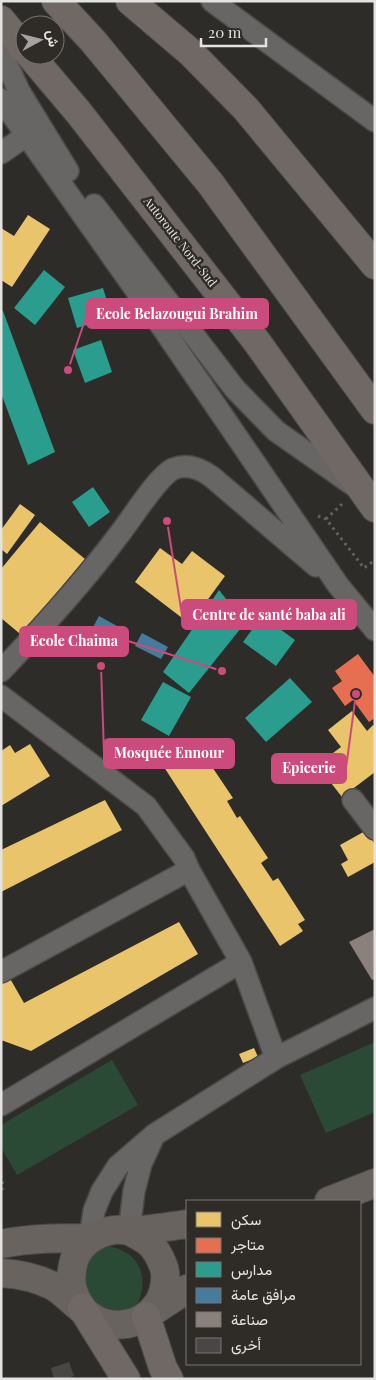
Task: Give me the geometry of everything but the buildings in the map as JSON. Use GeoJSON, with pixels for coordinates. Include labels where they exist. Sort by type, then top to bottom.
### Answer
{"type":"FeatureCollection","features":[{"type":"Feature","properties":{"kind":"highway"},"geometry":{"type":"LineString","coordinates":[[56,1],[93,41],[210,183],[375,410]]}},
{"type":"Feature","properties":{"kind":"highway"},"geometry":{"type":"LineString","coordinates":[[130,1],[190,52],[246,109],[375,265]]}},
{"type":"Feature","properties":{"kind":"highway"},"geometry":{"type":"LineString","coordinates":[[1,20],[15,37]]}},
{"type":"Feature","properties":{"kind":"highway","name":"Autoroute Nord-Sud"},"geometry":{"type":"LineString","coordinates":[[38,65],[79,113],[258,342],[369,500]]}},
{"type":"Feature","properties":{"kind":"highway"},"geometry":{"type":"LineString","coordinates":[[82,1308],[126,1379]]}},
{"type":"Feature","properties":{"kind":"highway"},"geometry":{"type":"LineString","coordinates":[[146,1316],[163,1368],[169,1379]]}},
{"type":"Feature","properties":{"kind":"main road"},"geometry":{"type":"LineString","coordinates":[[332,1200],[375,1183]]}},
{"type":"Feature","properties":{"kind":"main road"},"geometry":{"type":"LineString","coordinates":[[82,1308],[72,1288],[71,1274],[73,1261],[80,1248],[90,1238],[102,1232],[129,1231],[186,1224]]}},
{"type":"Feature","properties":{"kind":"main road"},"geometry":{"type":"LineString","coordinates":[[129,1231],[146,1238],[158,1252],[165,1268],[165,1286],[158,1303],[146,1316]]}},
{"type":"Feature","properties":{"kind":"main road"},"geometry":{"type":"LineString","coordinates":[[1,1244],[19,1240],[52,1237],[90,1238]]}},
{"type":"Feature","properties":{"kind":"main road"},"geometry":{"type":"LineString","coordinates":[[1,1273],[35,1279],[54,1287],[96,1320],[113,1325],[130,1324],[146,1316],[186,1290]]}},
{"type":"Feature","properties":{"kind":"street"},"geometry":{"type":"LineString","coordinates":[[212,1],[375,121]]}},
{"type":"Feature","properties":{"kind":"street"},"geometry":{"type":"LineString","coordinates":[[1,51],[19,91],[72,177],[235,389],[276,431],[369,500]]}},
{"type":"Feature","properties":{"kind":"street"},"geometry":{"type":"LineString","coordinates":[[1,99],[162,327],[338,585],[375,630]]}},
{"type":"Feature","properties":{"kind":"street"},"geometry":{"type":"LineString","coordinates":[[1,154],[27,134]]}},
{"type":"Feature","properties":{"kind":"street"},"geometry":{"type":"LineString","coordinates":[[1,672],[50,618],[118,537],[162,477],[174,469],[186,466],[200,469],[212,477],[338,585]]}},
{"type":"Feature","properties":{"kind":"street"},"geometry":{"type":"LineString","coordinates":[[1,696],[146,806],[184,858],[241,962],[276,1058]]}},
{"type":"Feature","properties":{"kind":"street"},"geometry":{"type":"LineString","coordinates":[[353,800],[375,829]]}},
{"type":"Feature","properties":{"kind":"street"},"geometry":{"type":"LineString","coordinates":[[1,972],[189,870]]}},
{"type":"Feature","properties":{"kind":"street"},"geometry":{"type":"LineString","coordinates":[[1,1105],[241,962]]}},
{"type":"Feature","properties":{"kind":"street"},"geometry":{"type":"LineString","coordinates":[[90,1238],[94,1210],[102,1191],[118,1166],[154,1135],[276,1058],[375,1008]]}},
{"type":"Feature","properties":{"kind":"street"},"geometry":{"type":"LineString","coordinates":[[129,1231],[134,1192],[141,1164],[154,1135]]}},
{"type":"Feature","properties":{"kind":"path"},"geometry":{"type":"LineString","coordinates":[[326,519],[364,568],[373,562]]}},
{"type":"Feature","properties":{"kind":"path"},"geometry":{"type":"LineString","coordinates":[[1,1175],[3,1186],[1,1192]]}},
{"type":"Feature","properties":{"kind":"green space"},"geometry":{"type":"Polygon","coordinates":[[[375,1042],[375,1112],[326,1133],[300,1075],[375,1042]]]}},
{"type":"Feature","properties":{"kind":"green space"},"geometry":{"type":"Polygon","coordinates":[[[112,1060],[138,1105],[17,1175],[1,1147],[1,1125],[112,1060]]]}},
{"type":"Feature","properties":{"kind":"green space"},"geometry":{"type":"Polygon","coordinates":[[[100,1245],[126,1252],[132,1257],[141,1271],[142,1280],[141,1295],[135,1306],[102,1322],[70,1266],[100,1245]]]}},
{"type":"Feature","properties":{"kind":"place","name":"Ecole Belazougui Brahim"},"geometry":{"type":"Point","coordinates":[68,370]}},
{"type":"Feature","properties":{"kind":"place","name":"Centre de santé baba ali"},"geometry":{"type":"Point","coordinates":[167,521]}},
{"type":"Feature","properties":{"kind":"place","name":"Mosquée Ennour"},"geometry":{"type":"Point","coordinates":[101,666]}},
{"type":"Feature","properties":{"kind":"place","name":"Ecole Chaima"},"geometry":{"type":"Point","coordinates":[222,671]}},
{"type":"Feature","properties":{"kind":"place","name":"Epicerie"},"geometry":{"type":"Point","coordinates":[356,694]}}]}
